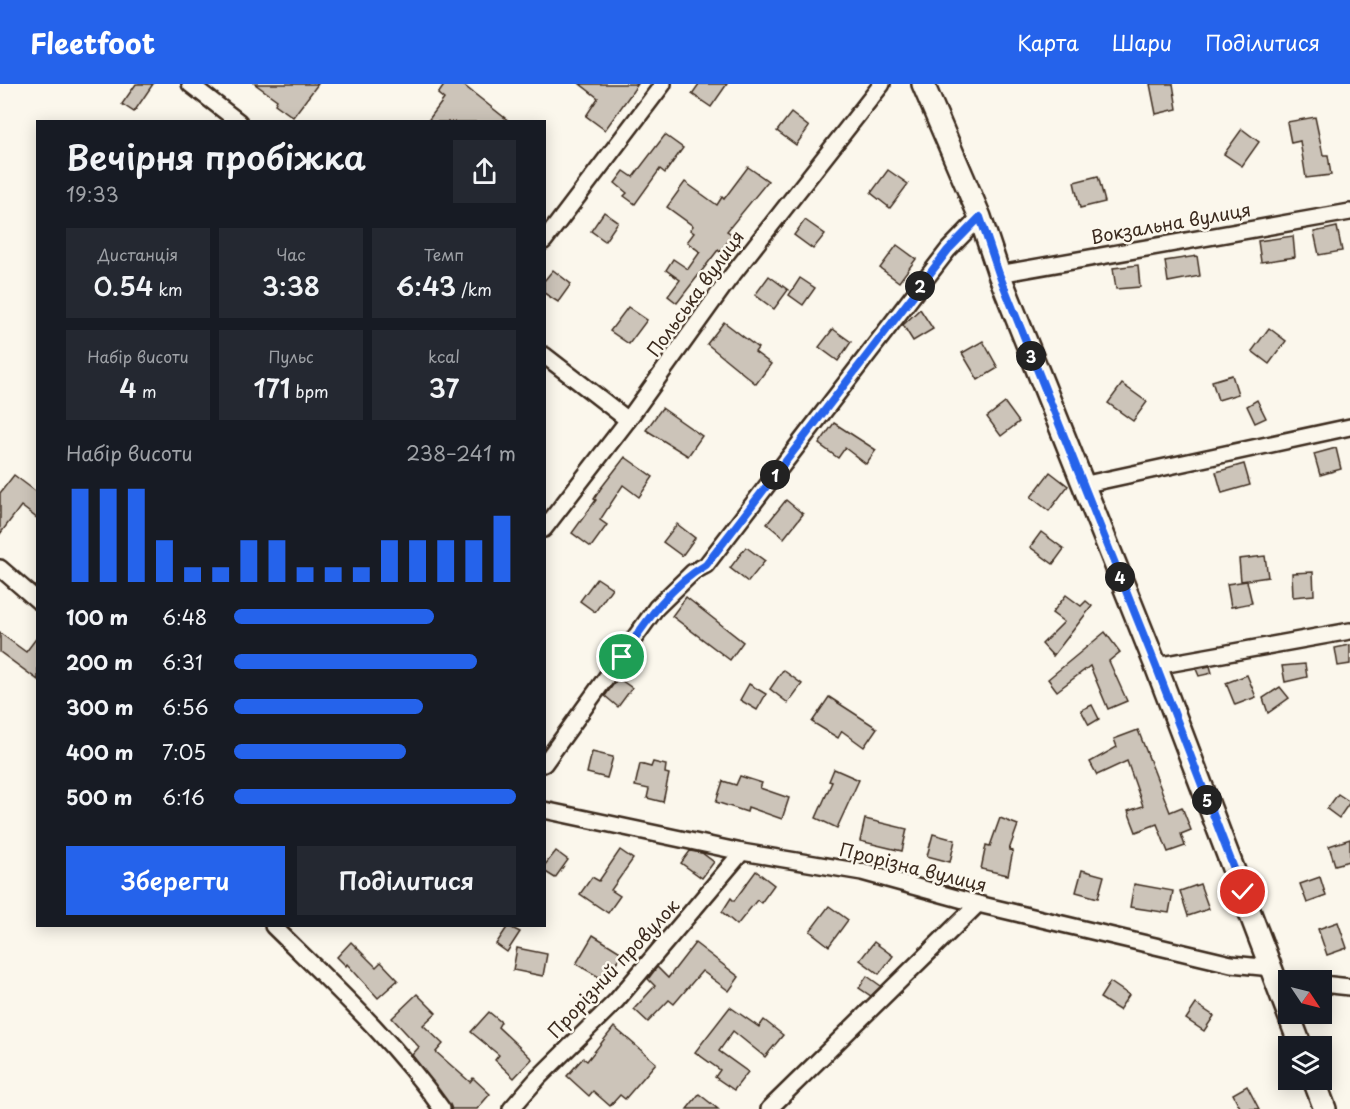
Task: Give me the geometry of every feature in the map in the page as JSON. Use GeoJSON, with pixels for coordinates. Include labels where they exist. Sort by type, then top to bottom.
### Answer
{"type":"FeatureCollection","features":[{"type":"Feature","properties":{"kind":"street"},"geometry":{"type":"LineString","coordinates":[[190,84],[236,120]]}},
{"type":"Feature","properties":{"kind":"street"},"geometry":{"type":"LineString","coordinates":[[546,239],[663,84]]}},
{"type":"Feature","properties":{"kind":"street","name":"Польська вулиця"},"geometry":{"type":"LineString","coordinates":[[546,526],[628,420],[729,279],[882,84]]}},
{"type":"Feature","properties":{"kind":"street"},"geometry":{"type":"LineString","coordinates":[[923,84],[980,217],[999,274],[1278,975]]}},
{"type":"Feature","properties":{"kind":"street","name":"Вокзальна вулиця"},"geometry":{"type":"LineString","coordinates":[[999,274],[1350,212]]}},
{"type":"Feature","properties":{"kind":"street"},"geometry":{"type":"LineString","coordinates":[[546,761],[656,608],[693,572],[706,565],[948,250],[980,217]]}},
{"type":"Feature","properties":{"kind":"street"},"geometry":{"type":"LineString","coordinates":[[546,357],[628,420]]}},
{"type":"Feature","properties":{"kind":"street"},"geometry":{"type":"LineString","coordinates":[[1082,485],[1350,426]]}},
{"type":"Feature","properties":{"kind":"street"},"geometry":{"type":"LineString","coordinates":[[0,568],[36,599]]}},
{"type":"Feature","properties":{"kind":"street"},"geometry":{"type":"LineString","coordinates":[[1156,666],[1350,631]]}},
{"type":"Feature","properties":{"kind":"street","name":"Прорізна вулиця"},"geometry":{"type":"LineString","coordinates":[[546,810],[742,852],[862,872],[978,904],[1231,964],[1278,979]]}},
{"type":"Feature","properties":{"kind":"street","name":"Прорізний провулок"},"geometry":{"type":"LineString","coordinates":[[511,1109],[538,1078],[616,1001],[742,852]]}},
{"type":"Feature","properties":{"kind":"street"},"geometry":{"type":"LineString","coordinates":[[769,1109],[978,904]]}},
{"type":"Feature","properties":{"kind":"street"},"geometry":{"type":"LineString","coordinates":[[274,927],[344,995],[420,1077],[442,1109]]}},
{"type":"Feature","properties":{"kind":"street"},"geometry":{"type":"LineString","coordinates":[[1332,985],[1350,987]]}},
{"type":"Feature","properties":{"kind":"street"},"geometry":{"type":"LineString","coordinates":[[1318,1090],[1325,1109]]}},
{"type":"Feature","properties":{"kind":"building"},"geometry":{"type":"Polygon","coordinates":[[[136,84],[153,84],[134,112],[122,104],[136,84]]]}},
{"type":"Feature","properties":{"kind":"building"},"geometry":{"type":"Polygon","coordinates":[[[255,84],[318,84],[293,117],[275,104],[277,100],[255,84]]]}},
{"type":"Feature","properties":{"kind":"building"},"geometry":{"type":"Polygon","coordinates":[[[445,84],[462,84],[507,120],[428,120],[444,99],[438,94],[445,84]]]}},
{"type":"Feature","properties":{"kind":"building"},"geometry":{"type":"Polygon","coordinates":[[[580,84],[638,84],[605,130],[586,116],[598,98],[580,84]]]}},
{"type":"Feature","properties":{"kind":"building"},"geometry":{"type":"Polygon","coordinates":[[[699,84],[727,84],[711,107],[692,94],[699,84]]]}},
{"type":"Feature","properties":{"kind":"building"},"geometry":{"type":"Polygon","coordinates":[[[1150,84],[1173,84],[1177,109],[1156,114],[1150,84]]]}},
{"type":"Feature","properties":{"kind":"building"},"geometry":{"type":"Polygon","coordinates":[[[791,113],[809,127],[796,145],[777,131],[791,113]]]}},
{"type":"Feature","properties":{"kind":"building"},"geometry":{"type":"Polygon","coordinates":[[[1315,117],[1323,155],[1328,155],[1331,175],[1306,178],[1300,141],[1291,143],[1287,122],[1315,117]]]}},
{"type":"Feature","properties":{"kind":"building"},"geometry":{"type":"Polygon","coordinates":[[[1242,129],[1259,142],[1242,166],[1224,154],[1242,129]]]}},
{"type":"Feature","properties":{"kind":"building"},"geometry":{"type":"Polygon","coordinates":[[[665,135],[683,148],[665,173],[660,169],[635,204],[624,196],[627,193],[615,183],[624,171],[633,177],[665,135]]]}},
{"type":"Feature","properties":{"kind":"building"},"geometry":{"type":"Polygon","coordinates":[[[748,167],[768,181],[727,231],[733,235],[720,252],[718,250],[677,303],[668,296],[680,280],[666,270],[673,259],[688,269],[700,252],[687,242],[694,233],[690,230],[693,226],[667,207],[685,182],[717,205],[748,167]]]}},
{"type":"Feature","properties":{"kind":"building"},"geometry":{"type":"Polygon","coordinates":[[[888,170],[908,184],[890,208],[871,193],[888,170]]]}},
{"type":"Feature","properties":{"kind":"building"},"geometry":{"type":"Polygon","coordinates":[[[1098,176],[1105,202],[1080,208],[1074,182],[1098,176]]]}},
{"type":"Feature","properties":{"kind":"building"},"geometry":{"type":"Polygon","coordinates":[[[604,212],[618,222],[605,241],[591,231],[604,212]]]}},
{"type":"Feature","properties":{"kind":"building"},"geometry":{"type":"Polygon","coordinates":[[[805,220],[825,234],[813,249],[794,235],[805,220]]]}},
{"type":"Feature","properties":{"kind":"building"},"geometry":{"type":"Polygon","coordinates":[[[1337,227],[1342,251],[1319,255],[1314,232],[1337,227]]]}},
{"type":"Feature","properties":{"kind":"building"},"geometry":{"type":"Polygon","coordinates":[[[1293,236],[1295,257],[1261,262],[1258,241],[1293,236]]]}},
{"type":"Feature","properties":{"kind":"building"},"geometry":{"type":"Polygon","coordinates":[[[897,245],[916,259],[899,282],[880,268],[897,245]]]}},
{"type":"Feature","properties":{"kind":"building"},"geometry":{"type":"Polygon","coordinates":[[[1197,256],[1200,276],[1168,282],[1165,261],[1197,256]]]}},
{"type":"Feature","properties":{"kind":"building"},"geometry":{"type":"Polygon","coordinates":[[[1138,265],[1140,287],[1116,289],[1113,268],[1138,265]]]}},
{"type":"Feature","properties":{"kind":"building"},"geometry":{"type":"Polygon","coordinates":[[[553,270],[571,284],[558,302],[546,294],[546,279],[553,270]]]}},
{"type":"Feature","properties":{"kind":"building"},"geometry":{"type":"Polygon","coordinates":[[[769,276],[788,290],[774,309],[755,295],[769,276]]]}},
{"type":"Feature","properties":{"kind":"building"},"geometry":{"type":"Polygon","coordinates":[[[800,278],[815,288],[803,305],[789,295],[800,278]]]}},
{"type":"Feature","properties":{"kind":"building"},"geometry":{"type":"Polygon","coordinates":[[[628,307],[647,320],[629,344],[610,331],[628,307]]]}},
{"type":"Feature","properties":{"kind":"building"},"geometry":{"type":"Polygon","coordinates":[[[920,309],[933,329],[913,341],[903,325],[920,309]]]}},
{"type":"Feature","properties":{"kind":"building"},"geometry":{"type":"Polygon","coordinates":[[[724,322],[758,348],[755,352],[771,364],[756,384],[707,344],[724,322]]]}},
{"type":"Feature","properties":{"kind":"building"},"geometry":{"type":"Polygon","coordinates":[[[1269,328],[1286,341],[1269,364],[1252,351],[1269,328]]]}},
{"type":"Feature","properties":{"kind":"building"},"geometry":{"type":"Polygon","coordinates":[[[833,329],[851,342],[838,361],[819,347],[833,329]]]}},
{"type":"Feature","properties":{"kind":"building"},"geometry":{"type":"Polygon","coordinates":[[[983,341],[998,368],[978,380],[962,353],[983,341]]]}},
{"type":"Feature","properties":{"kind":"building"},"geometry":{"type":"Polygon","coordinates":[[[1232,375],[1238,394],[1218,400],[1212,381],[1232,375]]]}},
{"type":"Feature","properties":{"kind":"building"},"geometry":{"type":"Polygon","coordinates":[[[1122,384],[1147,402],[1133,421],[1108,403],[1122,384]]]}},
{"type":"Feature","properties":{"kind":"building"},"geometry":{"type":"Polygon","coordinates":[[[1257,400],[1266,418],[1255,423],[1247,406],[1257,400]]]}},
{"type":"Feature","properties":{"kind":"building"},"geometry":{"type":"Polygon","coordinates":[[[1005,403],[1019,422],[1001,436],[987,417],[1005,403]]]}},
{"type":"Feature","properties":{"kind":"building"},"geometry":{"type":"Polygon","coordinates":[[[662,408],[702,436],[688,456],[646,430],[662,408]]]}},
{"type":"Feature","properties":{"kind":"building"},"geometry":{"type":"Polygon","coordinates":[[[834,423],[876,450],[866,464],[845,448],[838,458],[819,444],[834,423]]]}},
{"type":"Feature","properties":{"kind":"building"},"geometry":{"type":"Polygon","coordinates":[[[1336,448],[1341,469],[1320,475],[1314,454],[1336,448]]]}},
{"type":"Feature","properties":{"kind":"building"},"geometry":{"type":"Polygon","coordinates":[[[625,457],[653,477],[639,497],[623,485],[600,520],[607,525],[591,547],[572,533],[596,500],[594,499],[601,488],[625,457]]]}},
{"type":"Feature","properties":{"kind":"building"},"geometry":{"type":"Polygon","coordinates":[[[1244,464],[1250,485],[1222,493],[1216,472],[1244,464]]]}},
{"type":"Feature","properties":{"kind":"building"},"geometry":{"type":"Polygon","coordinates":[[[1050,472],[1068,486],[1049,511],[1031,497],[1050,472]]]}},
{"type":"Feature","properties":{"kind":"building"},"geometry":{"type":"Polygon","coordinates":[[[14,475],[36,492],[36,517],[21,506],[0,534],[0,493],[14,475]]]}},
{"type":"Feature","properties":{"kind":"building"},"geometry":{"type":"Polygon","coordinates":[[[786,500],[803,514],[784,538],[767,524],[786,500]]]}},
{"type":"Feature","properties":{"kind":"building"},"geometry":{"type":"Polygon","coordinates":[[[677,524],[695,538],[682,556],[663,542],[677,524]]]}},
{"type":"Feature","properties":{"kind":"building"},"geometry":{"type":"Polygon","coordinates":[[[1041,532],[1064,549],[1053,564],[1030,547],[1041,532]]]}},
{"type":"Feature","properties":{"kind":"building"},"geometry":{"type":"Polygon","coordinates":[[[746,547],[765,561],[748,582],[730,568],[746,547]]]}},
{"type":"Feature","properties":{"kind":"building"},"geometry":{"type":"Polygon","coordinates":[[[1265,556],[1268,577],[1241,581],[1239,559],[1265,556]]]}},
{"type":"Feature","properties":{"kind":"building"},"geometry":{"type":"Polygon","coordinates":[[[1313,572],[1314,595],[1293,597],[1292,573],[1313,572]]]}},
{"type":"Feature","properties":{"kind":"building"},"geometry":{"type":"Polygon","coordinates":[[[597,578],[612,588],[595,612],[580,601],[597,578]]]}},
{"type":"Feature","properties":{"kind":"building"},"geometry":{"type":"Polygon","coordinates":[[[1247,581],[1252,603],[1231,607],[1227,584],[1247,581]]]}},
{"type":"Feature","properties":{"kind":"building"},"geometry":{"type":"Polygon","coordinates":[[[1066,595],[1081,606],[1086,601],[1092,606],[1053,656],[1042,644],[1064,622],[1052,613],[1066,595]]]}},
{"type":"Feature","properties":{"kind":"building"},"geometry":{"type":"Polygon","coordinates":[[[686,597],[743,642],[730,660],[672,616],[686,597]]]}},
{"type":"Feature","properties":{"kind":"building"},"geometry":{"type":"Polygon","coordinates":[[[1105,632],[1120,652],[1109,661],[1127,701],[1108,709],[1090,666],[1057,691],[1048,679],[1105,632]]]}},
{"type":"Feature","properties":{"kind":"building"},"geometry":{"type":"Polygon","coordinates":[[[0,633],[26,652],[36,639],[36,679],[0,652],[0,633]]]}},
{"type":"Feature","properties":{"kind":"building"},"geometry":{"type":"Polygon","coordinates":[[[1350,645],[1350,664],[1338,666],[1335,648],[1350,645]]]}},
{"type":"Feature","properties":{"kind":"building"},"geometry":{"type":"Polygon","coordinates":[[[1305,664],[1307,677],[1285,682],[1282,666],[1305,664]]]}},
{"type":"Feature","properties":{"kind":"building"},"geometry":{"type":"Polygon","coordinates":[[[1210,666],[1212,673],[1199,676],[1196,669],[1210,666]]]}},
{"type":"Feature","properties":{"kind":"building"},"geometry":{"type":"Polygon","coordinates":[[[783,670],[802,684],[788,703],[770,689],[783,670]]]}},
{"type":"Feature","properties":{"kind":"building"},"geometry":{"type":"Polygon","coordinates":[[[1247,675],[1256,697],[1235,705],[1226,683],[1247,675]]]}},
{"type":"Feature","properties":{"kind":"building"},"geometry":{"type":"Polygon","coordinates":[[[618,678],[632,688],[618,707],[605,696],[618,678]]]}},
{"type":"Feature","properties":{"kind":"building"},"geometry":{"type":"Polygon","coordinates":[[[749,684],[766,694],[757,710],[740,700],[749,684]]]}},
{"type":"Feature","properties":{"kind":"building"},"geometry":{"type":"Polygon","coordinates":[[[1280,687],[1289,698],[1268,713],[1263,698],[1280,687]]]}},
{"type":"Feature","properties":{"kind":"building"},"geometry":{"type":"Polygon","coordinates":[[[829,697],[877,728],[864,747],[842,731],[838,738],[812,722],[829,697]]]}},
{"type":"Feature","properties":{"kind":"building"},"geometry":{"type":"Polygon","coordinates":[[[1092,705],[1099,719],[1089,725],[1081,710],[1092,705]]]}},
{"type":"Feature","properties":{"kind":"building"},"geometry":{"type":"Polygon","coordinates":[[[1138,730],[1170,812],[1182,807],[1191,830],[1181,834],[1185,846],[1168,852],[1157,824],[1136,832],[1128,811],[1143,806],[1127,761],[1097,775],[1090,762],[1117,747],[1114,739],[1138,730]]]}},
{"type":"Feature","properties":{"kind":"building"},"geometry":{"type":"Polygon","coordinates":[[[592,752],[613,757],[607,778],[587,773],[592,752]]]}},
{"type":"Feature","properties":{"kind":"building"},"geometry":{"type":"Polygon","coordinates":[[[653,762],[666,765],[665,773],[669,774],[663,802],[647,798],[649,789],[635,786],[640,764],[651,767],[653,762]]]}},
{"type":"Feature","properties":{"kind":"building"},"geometry":{"type":"Polygon","coordinates":[[[834,769],[859,780],[837,828],[816,818],[832,782],[829,781],[834,769]]]}},
{"type":"Feature","properties":{"kind":"building"},"geometry":{"type":"Polygon","coordinates":[[[740,776],[762,783],[760,788],[789,798],[782,819],[748,807],[747,812],[716,802],[723,781],[736,785],[740,776]]]}},
{"type":"Feature","properties":{"kind":"building"},"geometry":{"type":"Polygon","coordinates":[[[1338,794],[1350,802],[1339,818],[1327,809],[1338,794]]]}},
{"type":"Feature","properties":{"kind":"building"},"geometry":{"type":"Polygon","coordinates":[[[1000,818],[1018,825],[1009,850],[1013,851],[1008,875],[981,869],[986,845],[990,846],[1000,818]]]}},
{"type":"Feature","properties":{"kind":"building"},"geometry":{"type":"Polygon","coordinates":[[[865,819],[907,829],[902,851],[860,841],[865,819]]]}},
{"type":"Feature","properties":{"kind":"building"},"geometry":{"type":"Polygon","coordinates":[[[933,834],[955,840],[950,862],[927,856],[933,834]]]}},
{"type":"Feature","properties":{"kind":"building"},"geometry":{"type":"Polygon","coordinates":[[[1350,839],[1350,861],[1335,865],[1329,846],[1350,839]]]}},
{"type":"Feature","properties":{"kind":"building"},"geometry":{"type":"Polygon","coordinates":[[[620,850],[633,859],[611,890],[620,896],[608,913],[580,894],[592,877],[599,881],[620,850]]]}},
{"type":"Feature","properties":{"kind":"building"},"geometry":{"type":"Polygon","coordinates":[[[556,851],[568,860],[555,878],[546,872],[546,864],[556,851]]]}},
{"type":"Feature","properties":{"kind":"building"},"geometry":{"type":"Polygon","coordinates":[[[690,851],[702,853],[714,862],[702,878],[681,863],[690,851]]]}},
{"type":"Feature","properties":{"kind":"building"},"geometry":{"type":"Polygon","coordinates":[[[1082,870],[1104,876],[1098,898],[1076,892],[1082,870]]]}},
{"type":"Feature","properties":{"kind":"building"},"geometry":{"type":"Polygon","coordinates":[[[756,871],[774,885],[761,903],[757,900],[737,925],[722,912],[731,898],[734,901],[756,871]]]}},
{"type":"Feature","properties":{"kind":"building"},"geometry":{"type":"Polygon","coordinates":[[[1320,877],[1326,896],[1307,903],[1300,884],[1320,877]]]}},
{"type":"Feature","properties":{"kind":"building"},"geometry":{"type":"Polygon","coordinates":[[[1134,884],[1173,891],[1169,913],[1130,907],[1134,884]]]}},
{"type":"Feature","properties":{"kind":"building"},"geometry":{"type":"Polygon","coordinates":[[[1200,884],[1209,909],[1188,916],[1180,891],[1200,884]]]}},
{"type":"Feature","properties":{"kind":"building"},"geometry":{"type":"Polygon","coordinates":[[[829,906],[848,920],[829,946],[810,931],[829,906]]]}},
{"type":"Feature","properties":{"kind":"building"},"geometry":{"type":"Polygon","coordinates":[[[1338,922],[1347,948],[1327,955],[1318,929],[1338,922]]]}},
{"type":"Feature","properties":{"kind":"building"},"geometry":{"type":"Polygon","coordinates":[[[507,927],[520,932],[507,952],[496,944],[507,927]]]}},
{"type":"Feature","properties":{"kind":"building"},"geometry":{"type":"Polygon","coordinates":[[[593,935],[622,953],[606,981],[576,964],[593,935]]]}},
{"type":"Feature","properties":{"kind":"building"},"geometry":{"type":"Polygon","coordinates":[[[351,942],[376,967],[381,962],[398,980],[378,998],[347,964],[346,966],[337,957],[351,942]]]}},
{"type":"Feature","properties":{"kind":"building"},"geometry":{"type":"Polygon","coordinates":[[[874,942],[893,956],[879,974],[860,960],[874,942]]]}},
{"type":"Feature","properties":{"kind":"building"},"geometry":{"type":"Polygon","coordinates":[[[695,943],[739,977],[729,991],[702,971],[674,1004],[669,1000],[648,1022],[634,1009],[655,986],[648,979],[657,967],[668,978],[695,943]]]}},
{"type":"Feature","properties":{"kind":"building"},"geometry":{"type":"Polygon","coordinates":[[[517,948],[547,954],[543,976],[513,970],[517,948]]]}},
{"type":"Feature","properties":{"kind":"building"},"geometry":{"type":"Polygon","coordinates":[[[867,976],[881,986],[871,996],[859,988],[867,976]]]}},
{"type":"Feature","properties":{"kind":"building"},"geometry":{"type":"Polygon","coordinates":[[[1110,982],[1129,995],[1119,1010],[1100,998],[1110,982]]]}},
{"type":"Feature","properties":{"kind":"building"},"geometry":{"type":"Polygon","coordinates":[[[417,994],[436,1013],[423,1025],[443,1044],[436,1052],[470,1082],[473,1078],[490,1094],[477,1109],[452,1109],[412,1055],[419,1047],[392,1018],[417,994]]]}},
{"type":"Feature","properties":{"kind":"building"},"geometry":{"type":"Polygon","coordinates":[[[1196,1004],[1214,1016],[1204,1031],[1186,1019],[1196,1004]]]}},
{"type":"Feature","properties":{"kind":"building"},"geometry":{"type":"Polygon","coordinates":[[[730,1007],[759,1027],[764,1020],[783,1035],[765,1057],[733,1031],[719,1051],[748,1072],[734,1090],[715,1077],[720,1070],[695,1052],[730,1007]]]}},
{"type":"Feature","properties":{"kind":"building"},"geometry":{"type":"Polygon","coordinates":[[[489,1012],[501,1022],[498,1027],[532,1059],[514,1078],[495,1060],[499,1055],[471,1032],[489,1012]]]}},
{"type":"Feature","properties":{"kind":"building"},"geometry":{"type":"Polygon","coordinates":[[[614,1027],[656,1063],[625,1099],[620,1095],[610,1106],[593,1091],[589,1096],[567,1076],[583,1058],[587,1061],[614,1027]]]}},
{"type":"Feature","properties":{"kind":"building"},"geometry":{"type":"Polygon","coordinates":[[[1247,1086],[1259,1109],[1241,1109],[1233,1094],[1247,1086]]]}},
{"type":"Feature","properties":{"kind":"building"},"geometry":{"type":"Polygon","coordinates":[[[699,1094],[718,1109],[687,1109],[699,1094]]]}},
{"type":"Feature","properties":{"kind":"route"},"geometry":{"type":"LineString","coordinates":[[622,657],[656,608],[693,572],[706,565],[948,250],[980,217],[999,274],[1156,666],[1243,892]]}}]}
